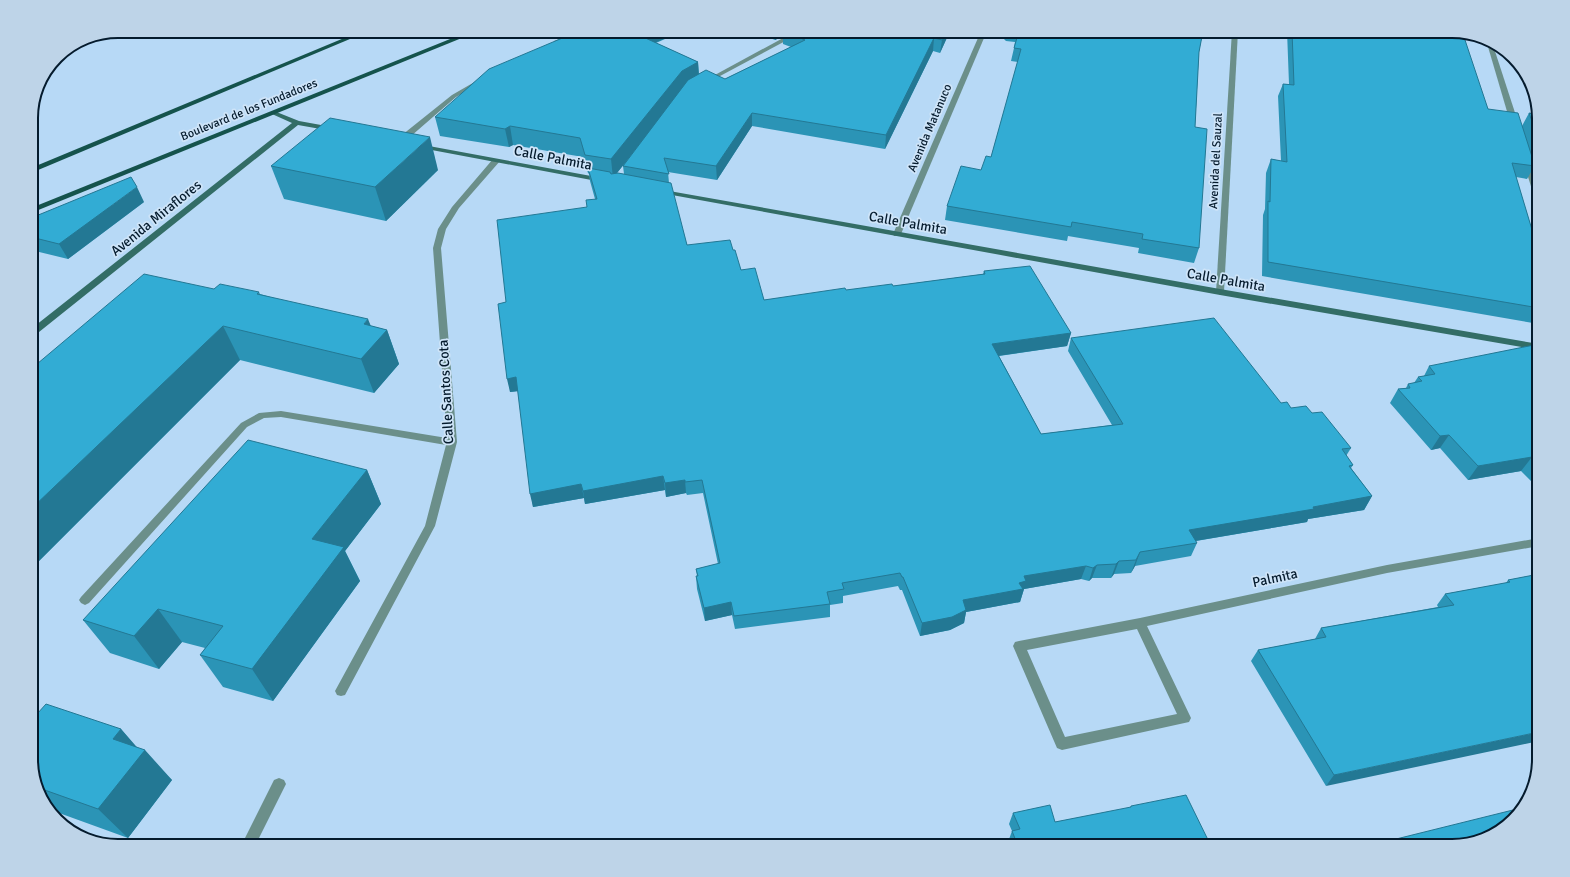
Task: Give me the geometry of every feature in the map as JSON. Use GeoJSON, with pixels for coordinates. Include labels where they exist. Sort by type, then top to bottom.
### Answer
{"type":"FeatureCollection","features":[{"type":"Feature","properties":{"kind":"main road","name":"Boulevard de los Fundadores"},"geometry":{"type":"LineString","coordinates":[[38,168],[349,38]]}},
{"type":"Feature","properties":{"kind":"main road","name":"Boulevard de los Fundadores"},"geometry":{"type":"LineString","coordinates":[[38,208],[459,38]]}},
{"type":"Feature","properties":{"kind":"street"},"geometry":{"type":"LineString","coordinates":[[551,45],[565,38]]}},
{"type":"Feature","properties":{"kind":"street"},"geometry":{"type":"LineString","coordinates":[[700,84],[788,38]]}},
{"type":"Feature","properties":{"kind":"street","name":"Avenida Matanuco"},"geometry":{"type":"LineString","coordinates":[[897,234],[981,38]]}},
{"type":"Feature","properties":{"kind":"street","name":"Avenida del Sauzal"},"geometry":{"type":"LineString","coordinates":[[1220,292],[1235,38]]}},
{"type":"Feature","properties":{"kind":"street"},"geometry":{"type":"LineString","coordinates":[[1491,49],[1517,132]]}},
{"type":"Feature","properties":{"kind":"street","name":"Calle Palmita"},"geometry":{"type":"LineString","coordinates":[[485,78],[454,96],[394,141],[609,182]]}},
{"type":"Feature","properties":{"kind":"street"},"geometry":{"type":"LineString","coordinates":[[274,113],[297,123],[344,132]]}},
{"type":"Feature","properties":{"kind":"street","name":"Avenida Miraflores"},"geometry":{"type":"LineString","coordinates":[[38,328],[297,123]]}},
{"type":"Feature","properties":{"kind":"street"},"geometry":{"type":"LineString","coordinates":[[1525,154],[1532,176]]}},
{"type":"Feature","properties":{"kind":"street","name":"Calle Santos Cota"},"geometry":{"type":"LineString","coordinates":[[341,691],[430,526],[452,442],[437,248],[442,229],[456,207],[496,161]]}},
{"type":"Feature","properties":{"kind":"street","name":"Calle Palmita"},"geometry":{"type":"LineString","coordinates":[[655,190],[1532,347]]}},
{"type":"Feature","properties":{"kind":"street"},"geometry":{"type":"LineString","coordinates":[[84,600],[244,424],[262,415],[281,414],[452,442]]}},
{"type":"Feature","properties":{"kind":"street","name":"Palmita"},"geometry":{"type":"LineString","coordinates":[[1140,623],[1185,718],[1062,744],[1019,646],[1140,623],[1386,569],[1532,543]]}},
{"type":"Feature","properties":{"kind":"street"},"geometry":{"type":"LineString","coordinates":[[252,839],[279,784]]}},
{"type":"Feature","properties":{"kind":"building"},"geometry":{"type":"Polygon","coordinates":[[[562,38],[645,38],[698,62],[682,71],[611,159],[585,155],[580,138],[510,126],[505,129],[435,117],[489,69],[562,38]]]}},
{"type":"Feature","properties":{"kind":"building"},"geometry":{"type":"Polygon","coordinates":[[[800,38],[934,38],[886,135],[752,113],[716,166],[664,158],[669,174],[623,166],[688,80],[706,70],[725,79],[805,40],[800,38]]]}},
{"type":"Feature","properties":{"kind":"building"},"geometry":{"type":"Polygon","coordinates":[[[1017,38],[1202,38],[1199,52],[1195,127],[1207,129],[1199,248],[1142,239],[1143,234],[1072,222],[1071,227],[947,206],[961,166],[981,170],[986,156],[991,157],[1021,49],[1014,48],[1017,38]]]}},
{"type":"Feature","properties":{"kind":"building"},"geometry":{"type":"Polygon","coordinates":[[[1292,38],[1452,38],[1465,40],[1488,109],[1518,113],[1532,157],[1532,166],[1512,163],[1532,230],[1532,307],[1268,262],[1268,201],[1270,202],[1271,159],[1287,162],[1283,84],[1294,85],[1292,38]]]}},
{"type":"Feature","properties":{"kind":"building"},"geometry":{"type":"Polygon","coordinates":[[[1529,113],[1532,114],[1532,121],[1529,113]]]}},
{"type":"Feature","properties":{"kind":"building"},"geometry":{"type":"Polygon","coordinates":[[[330,118],[430,137],[375,187],[271,166],[330,118]]]}},
{"type":"Feature","properties":{"kind":"building"},"geometry":{"type":"Polygon","coordinates":[[[588,168],[610,172],[611,174],[618,173],[671,183],[687,245],[730,240],[733,250],[735,250],[741,270],[755,268],[764,300],[845,288],[846,290],[892,284],[893,286],[985,274],[984,271],[1030,266],[1071,333],[992,344],[1041,434],[1123,424],[1071,338],[1214,318],[1281,403],[1287,402],[1291,408],[1306,406],[1312,413],[1322,412],[1351,448],[1342,449],[1353,465],[1349,466],[1372,496],[1313,507],[1314,509],[1189,530],[1197,543],[1140,552],[1136,560],[1119,561],[1116,564],[1097,565],[1093,568],[1086,566],[1024,576],[1026,581],[1019,583],[1023,589],[963,600],[966,610],[952,617],[922,623],[900,573],[842,583],[844,589],[827,592],[830,604],[734,616],[731,602],[704,608],[696,576],[698,576],[696,569],[720,563],[702,480],[685,482],[685,480],[665,483],[663,476],[583,491],[581,484],[530,494],[516,377],[507,379],[498,304],[506,302],[497,220],[587,207],[586,200],[597,199],[588,168]]]}},
{"type":"Feature","properties":{"kind":"building"},"geometry":{"type":"Polygon","coordinates":[[[131,177],[137,187],[59,244],[38,239],[38,215],[131,177]]]}},
{"type":"Feature","properties":{"kind":"building"},"geometry":{"type":"Polygon","coordinates":[[[144,274],[214,289],[220,284],[259,292],[257,294],[368,319],[364,324],[387,330],[361,359],[223,326],[38,502],[38,363],[144,274]]]}},
{"type":"Feature","properties":{"kind":"building"},"geometry":{"type":"Polygon","coordinates":[[[1532,345],[1532,457],[1478,466],[1449,435],[1440,436],[1398,389],[1410,388],[1408,384],[1422,381],[1418,377],[1435,374],[1429,366],[1532,345]]]}},
{"type":"Feature","properties":{"kind":"building"},"geometry":{"type":"Polygon","coordinates":[[[248,440],[367,470],[312,539],[344,547],[252,669],[200,655],[223,626],[158,609],[134,636],[83,620],[248,440]]]}},
{"type":"Feature","properties":{"kind":"building"},"geometry":{"type":"Polygon","coordinates":[[[1532,575],[1532,733],[1334,775],[1258,650],[1326,637],[1321,628],[1454,605],[1445,594],[1510,582],[1508,580],[1532,575]]]}},
{"type":"Feature","properties":{"kind":"building"},"geometry":{"type":"Polygon","coordinates":[[[46,704],[121,729],[113,739],[145,750],[98,809],[44,790],[38,764],[38,713],[46,704]]]}},
{"type":"Feature","properties":{"kind":"building"},"geometry":{"type":"Polygon","coordinates":[[[1186,795],[1208,839],[1015,839],[1012,831],[1020,829],[1013,813],[1050,805],[1055,822],[1186,795]]]}},
{"type":"Feature","properties":{"kind":"building"},"geometry":{"type":"Polygon","coordinates":[[[1514,810],[1509,816],[1492,828],[1473,836],[1452,839],[1396,839],[1514,810]]]}}]}
